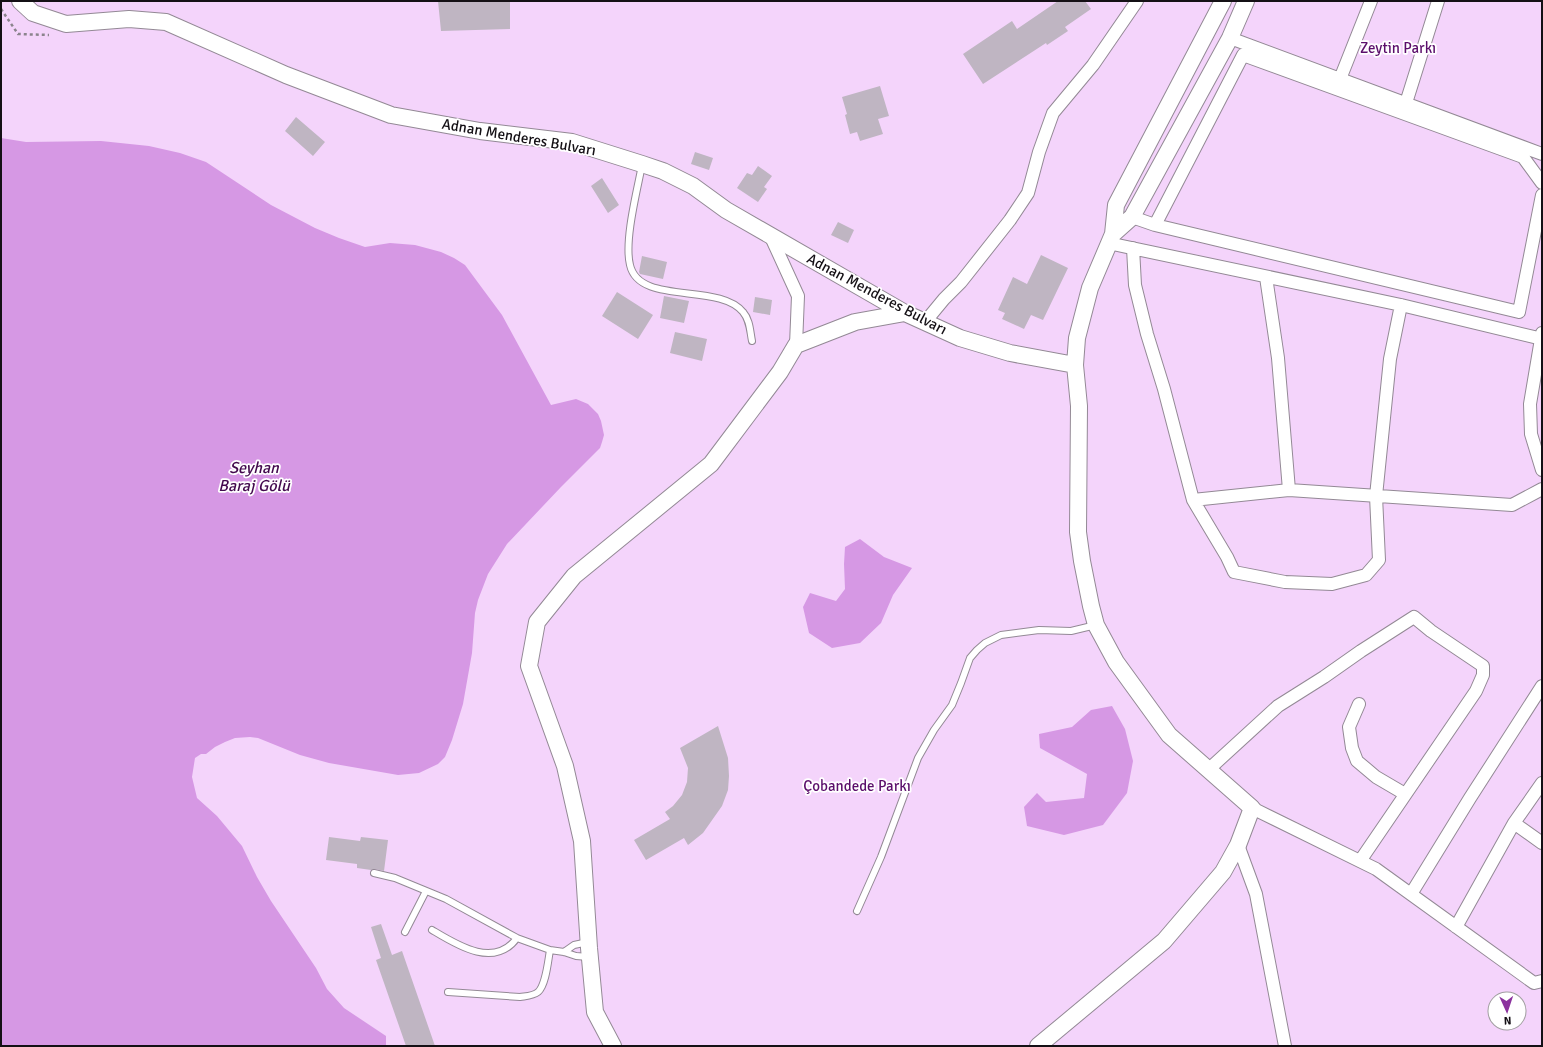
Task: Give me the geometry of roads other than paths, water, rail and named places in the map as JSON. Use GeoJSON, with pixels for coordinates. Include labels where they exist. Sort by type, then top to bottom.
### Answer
{"type":"FeatureCollection","features":[{"type":"Feature","properties":{"kind":"main road","name":"Adnan Menderes Bulvarı"},"geometry":{"type":"LineString","coordinates":[[20,1],[33,13],[66,24],[129,19],[166,22],[286,75],[391,115],[480,131],[572,142],[663,171],[693,186],[726,210],[771,237],[905,313],[960,338],[1010,353],[1075,365]]}},
{"type":"Feature","properties":{"kind":"main road"},"geometry":{"type":"LineString","coordinates":[[1038,1046],[1164,940],[1223,872],[1238,845],[1252,808],[1169,735],[1116,662],[1096,625],[1082,561],[1078,532],[1079,406],[1075,365],[1076,338],[1090,288],[1110,238],[1116,205],[1223,1]]}},
{"type":"Feature","properties":{"kind":"main road"},"geometry":{"type":"LineString","coordinates":[[1110,238],[1132,216],[1230,38],[1246,1]]}},
{"type":"Feature","properties":{"kind":"main road"},"geometry":{"type":"LineString","coordinates":[[613,1046],[595,1012],[582,841],[565,766],[529,666],[537,622],[574,576],[711,464],[780,372],[796,345],[855,322],[905,313]]}},
{"type":"Feature","properties":{"kind":"street"},"geometry":{"type":"LineString","coordinates":[[925,322],[944,299],[961,282],[1021,204],[1028,192],[1039,152],[1053,113],[1093,65],[1137,1]]}},
{"type":"Feature","properties":{"kind":"street"},"geometry":{"type":"LineString","coordinates":[[1340,79],[1371,1]]}},
{"type":"Feature","properties":{"kind":"street"},"geometry":{"type":"LineString","coordinates":[[1406,103],[1438,1]]}},
{"type":"Feature","properties":{"kind":"street"},"geometry":{"type":"LineString","coordinates":[[1230,38],[1542,154]]}},
{"type":"Feature","properties":{"kind":"street"},"geometry":{"type":"LineString","coordinates":[[1155,225],[1243,55],[1523,157],[1542,183]]}},
{"type":"Feature","properties":{"kind":"street"},"geometry":{"type":"LineString","coordinates":[[1132,216],[1155,225],[1519,312],[1542,195]]}},
{"type":"Feature","properties":{"kind":"street"},"geometry":{"type":"LineString","coordinates":[[771,237],[798,296],[796,345]]}},
{"type":"Feature","properties":{"kind":"street"},"geometry":{"type":"LineString","coordinates":[[1110,238],[1133,248],[1401,305],[1542,337],[1530,404],[1531,434],[1542,470]]}},
{"type":"Feature","properties":{"kind":"street"},"geometry":{"type":"LineString","coordinates":[[1133,248],[1135,285],[1193,500],[1227,557],[1234,572],[1285,582],[1332,584],[1366,575],[1379,560],[1376,496],[1390,359],[1401,305]]}},
{"type":"Feature","properties":{"kind":"street"},"geometry":{"type":"LineString","coordinates":[[1266,277],[1278,358],[1289,490]]}},
{"type":"Feature","properties":{"kind":"street"},"geometry":{"type":"LineString","coordinates":[[1193,500],[1289,490],[1512,505],[1542,489]]}},
{"type":"Feature","properties":{"kind":"street"},"geometry":{"type":"LineString","coordinates":[[1208,770],[1278,706],[1324,678],[1361,651],[1414,617],[1431,631],[1483,666],[1483,675],[1476,691],[1360,861]]}},
{"type":"Feature","properties":{"kind":"street"},"geometry":{"type":"LineString","coordinates":[[1411,894],[1470,798],[1542,686]]}},
{"type":"Feature","properties":{"kind":"street"},"geometry":{"type":"LineString","coordinates":[[1359,704],[1349,727],[1352,748],[1357,761],[1376,777],[1405,794]]}},
{"type":"Feature","properties":{"kind":"street"},"geometry":{"type":"LineString","coordinates":[[1456,927],[1514,823],[1542,783]]}},
{"type":"Feature","properties":{"kind":"street"},"geometry":{"type":"LineString","coordinates":[[1252,808],[1376,869],[1534,983],[1542,981]]}},
{"type":"Feature","properties":{"kind":"street"},"geometry":{"type":"LineString","coordinates":[[1514,823],[1542,843]]}},
{"type":"Feature","properties":{"kind":"street"},"geometry":{"type":"LineString","coordinates":[[1238,845],[1256,894],[1284,1046]]}},
{"type":"Feature","properties":{"kind":"lane"},"geometry":{"type":"LineString","coordinates":[[642,164],[630,238],[630,265],[633,272],[642,282],[665,291],[711,296],[734,304],[746,315],[752,341]]}},
{"type":"Feature","properties":{"kind":"lane"},"geometry":{"type":"LineString","coordinates":[[857,911],[881,857],[918,758],[934,730],[952,705],[970,658],[976,650],[985,643],[1001,635],[1020,631],[1071,631],[1096,625]]}},
{"type":"Feature","properties":{"kind":"lane"},"geometry":{"type":"LineString","coordinates":[[374,873],[395,878],[446,899],[518,938],[550,950],[576,956],[590,949]]}},
{"type":"Feature","properties":{"kind":"lane"},"geometry":{"type":"LineString","coordinates":[[405,932],[426,891]]}},
{"type":"Feature","properties":{"kind":"lane"},"geometry":{"type":"LineString","coordinates":[[432,930],[456,944],[482,953],[497,952],[508,948],[518,938]]}},
{"type":"Feature","properties":{"kind":"lane"},"geometry":{"type":"LineString","coordinates":[[564,952],[574,945],[590,949]]}},
{"type":"Feature","properties":{"kind":"lane"},"geometry":{"type":"LineString","coordinates":[[448,992],[520,997],[535,993],[543,984],[550,950]]}},
{"type":"Feature","properties":{"kind":"water","name":"Seyhan Baraj Gölü"},"geometry":{"type":"Polygon","coordinates":[[[1,138],[26,142],[101,141],[149,146],[180,153],[206,162],[271,205],[315,228],[339,238],[365,247],[390,243],[415,245],[441,252],[454,258],[465,265],[502,315],[551,405],[576,399],[588,404],[598,414],[601,421],[604,435],[600,448],[507,544],[488,574],[478,600],[475,613],[472,653],[463,704],[445,757],[438,764],[419,773],[398,775],[329,763],[300,755],[258,738],[250,737],[235,738],[215,747],[206,754],[201,754],[195,758],[192,777],[197,798],[217,816],[242,846],[271,901],[316,968],[327,989],[344,1008],[386,1036],[386,1046],[1,1046],[1,138]]]}},
{"type":"Feature","properties":{"kind":"water"},"geometry":{"type":"Polygon","coordinates":[[[860,539],[884,557],[912,568],[893,595],[881,623],[860,643],[832,648],[809,633],[803,607],[810,593],[836,601],[845,589],[845,547],[860,539]]]}},
{"type":"Feature","properties":{"kind":"water"},"geometry":{"type":"Polygon","coordinates":[[[1112,706],[1125,729],[1133,761],[1127,793],[1103,825],[1064,835],[1027,826],[1024,807],[1037,793],[1046,802],[1084,798],[1087,774],[1040,748],[1039,734],[1072,727],[1091,710],[1112,706]]]}},
{"type":"Feature","properties":{"kind":"park label","name":"Zeytin Parkı"},"geometry":{"type":"Point","coordinates":[1398,48]}},
{"type":"Feature","properties":{"kind":"park label","name":"Çobandede Parkı"},"geometry":{"type":"Point","coordinates":[857,786]}}]}
